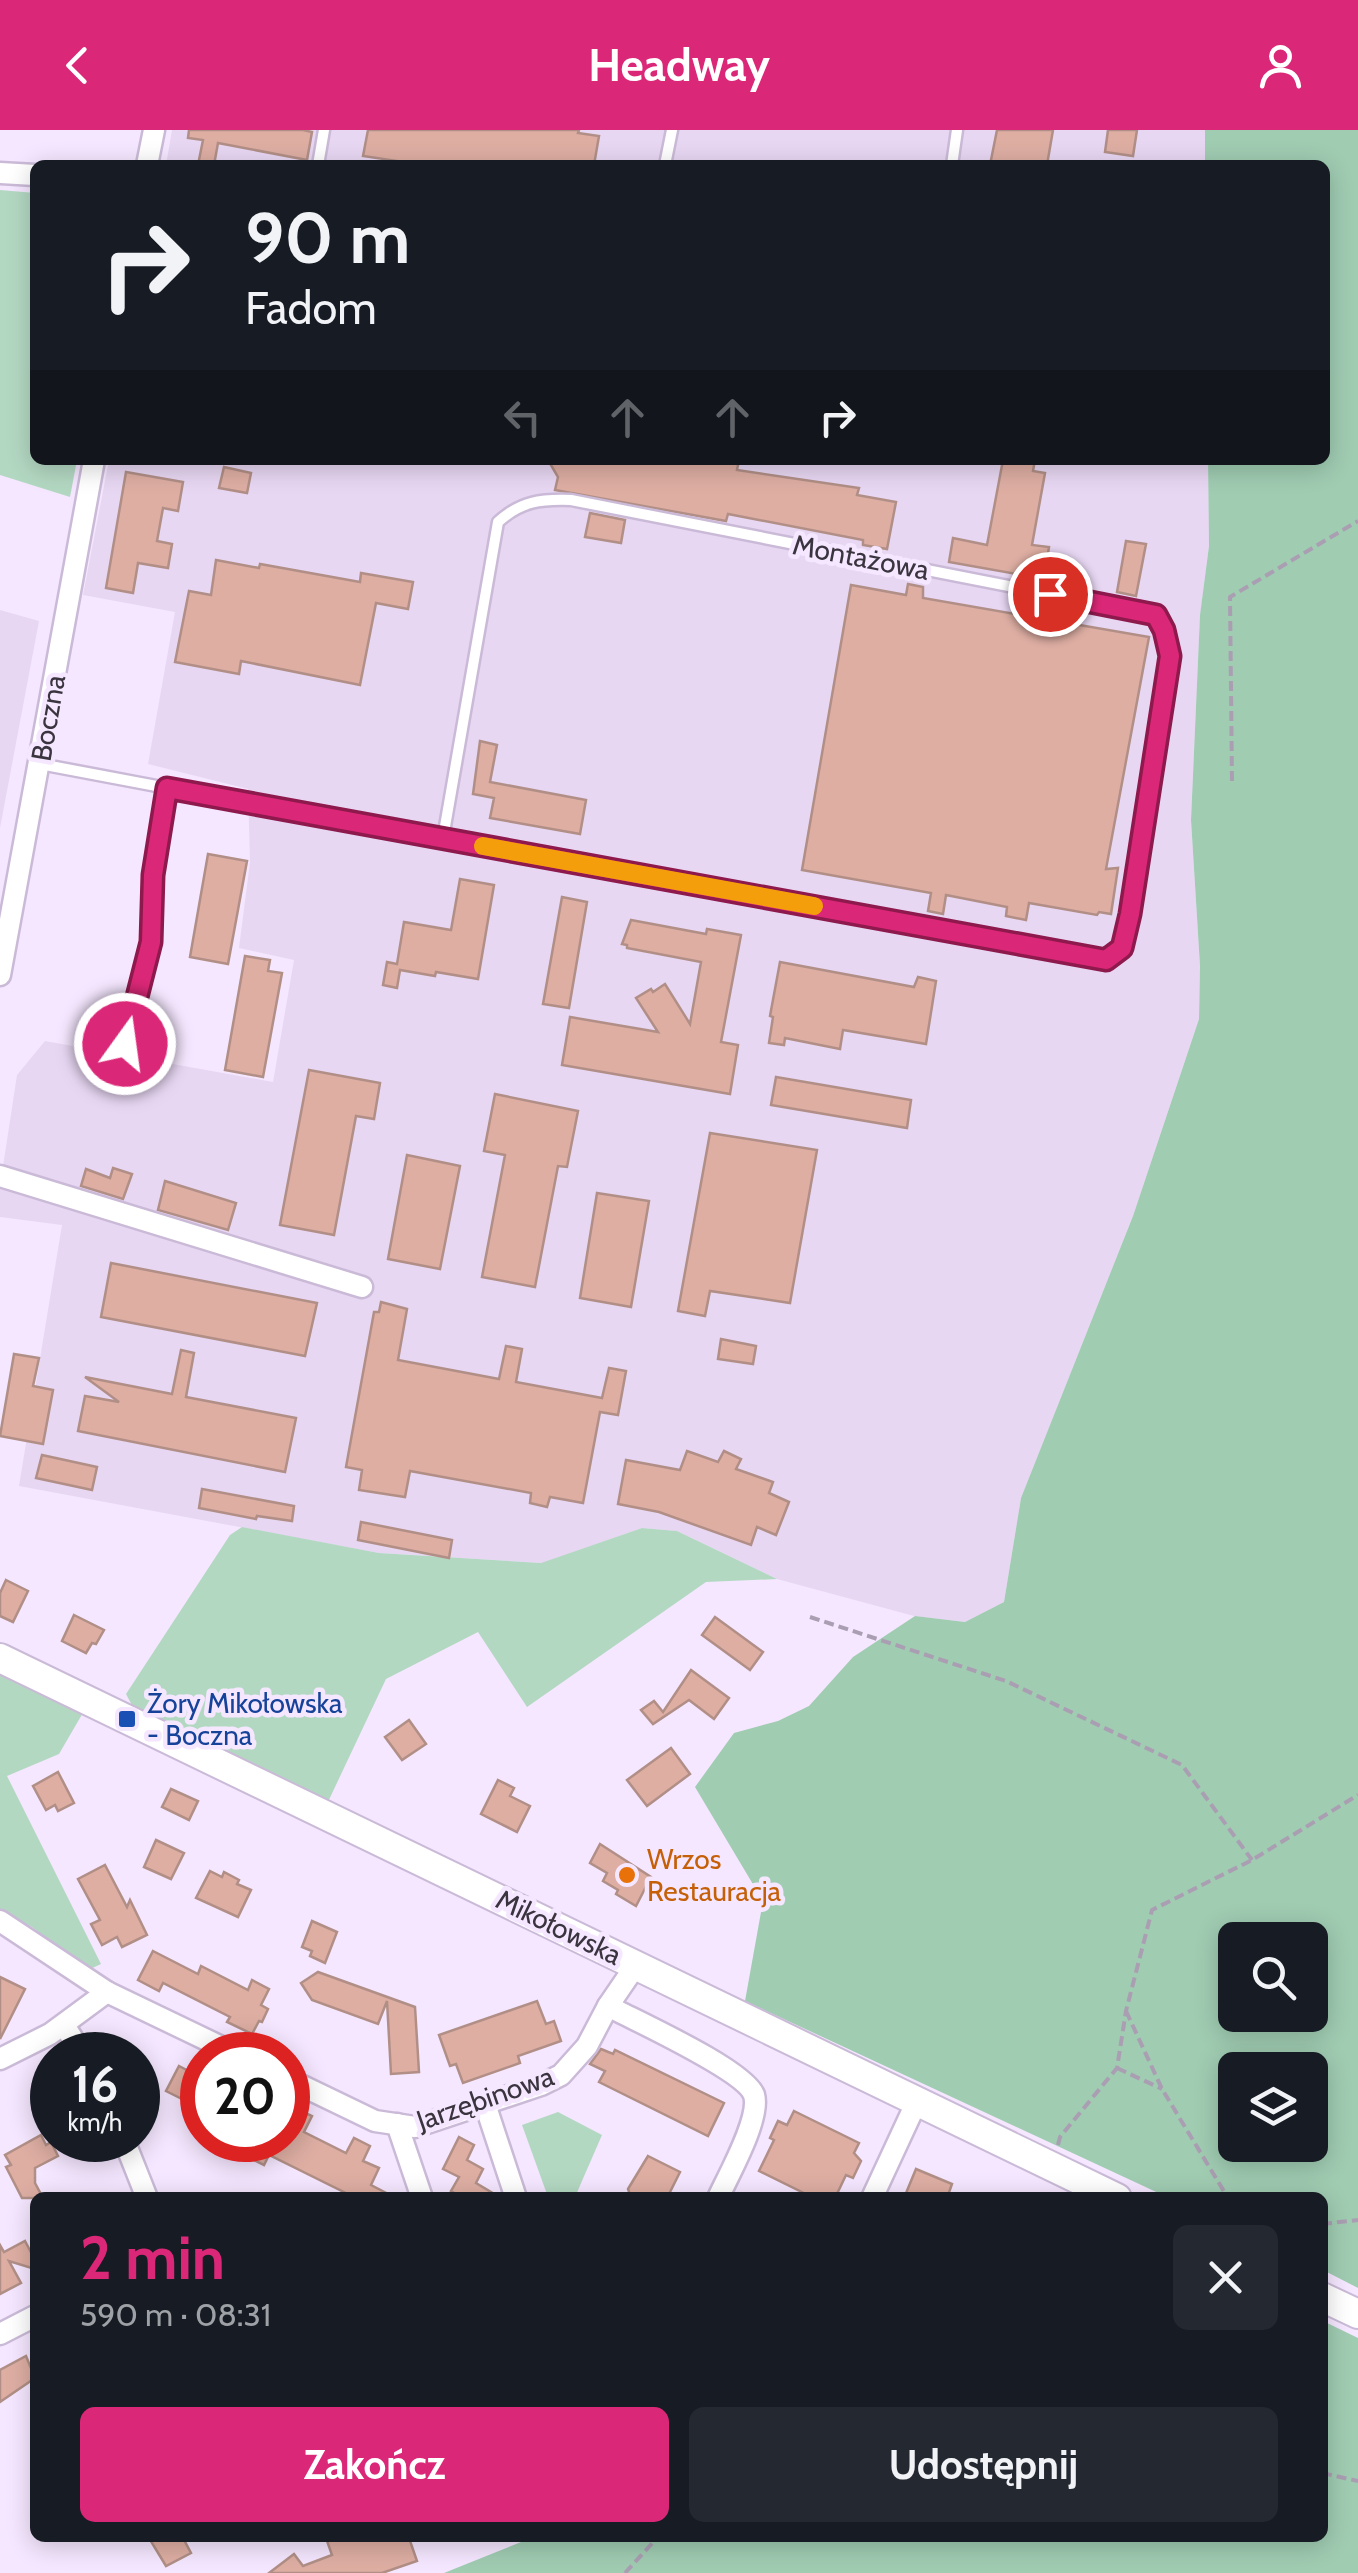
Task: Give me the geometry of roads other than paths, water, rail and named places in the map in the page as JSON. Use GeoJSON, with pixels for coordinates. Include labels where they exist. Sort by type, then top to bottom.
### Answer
{"type":"FeatureCollection","features":[{"type":"Feature","properties":{"kind":"street"},"geometry":{"type":"LineString","coordinates":[[148,160],[154,130]]}},
{"type":"Feature","properties":{"kind":"street"},"geometry":{"type":"LineString","coordinates":[[0,172],[30,175]]}},
{"type":"Feature","properties":{"kind":"street","name":"Boczna"},"geometry":{"type":"LineString","coordinates":[[0,975],[93,465]]}},
{"type":"Feature","properties":{"kind":"street"},"geometry":{"type":"LineString","coordinates":[[0,1176],[362,1287]]}},
{"type":"Feature","properties":{"kind":"street","name":"Mikołowska"},"geometry":{"type":"LineString","coordinates":[[0,1658],[1105,2192]]}},
{"type":"Feature","properties":{"kind":"street"},"geometry":{"type":"LineString","coordinates":[[0,1921],[107,1992],[190,2032]]}},
{"type":"Feature","properties":{"kind":"street","name":"Jarzębinowa"},"geometry":{"type":"LineString","coordinates":[[310,2089],[375,2120],[415,2128],[561,2075],[587,2046],[636,1965]]}},
{"type":"Feature","properties":{"kind":"street"},"geometry":{"type":"LineString","coordinates":[[0,2059],[64,2025],[107,1992]]}},
{"type":"Feature","properties":{"kind":"street"},"geometry":{"type":"LineString","coordinates":[[608,2006],[734,2073],[754,2093],[755,2108],[746,2137],[721,2192]]}},
{"type":"Feature","properties":{"kind":"street"},"geometry":{"type":"LineString","coordinates":[[64,2025],[69,2032]]}},
{"type":"Feature","properties":{"kind":"street"},"geometry":{"type":"LineString","coordinates":[[875,2192],[917,2100]]}},
{"type":"Feature","properties":{"kind":"street"},"geometry":{"type":"LineString","coordinates":[[484,2104],[514,2192]]}},
{"type":"Feature","properties":{"kind":"street"},"geometry":{"type":"LineString","coordinates":[[398,2124],[420,2192]]}},
{"type":"Feature","properties":{"kind":"street"},"geometry":{"type":"LineString","coordinates":[[133,2162],[145,2192]]}},
{"type":"Feature","properties":{"kind":"street"},"geometry":{"type":"LineString","coordinates":[[1328,2300],[1358,2314]]}},
{"type":"Feature","properties":{"kind":"street"},"geometry":{"type":"LineString","coordinates":[[0,2334],[30,2319]]}},
{"type":"Feature","properties":{"kind":"lane"},"geometry":{"type":"LineString","coordinates":[[319,160],[324,130]]}},
{"type":"Feature","properties":{"kind":"lane"},"geometry":{"type":"LineString","coordinates":[[666,160],[672,130]]}},
{"type":"Feature","properties":{"kind":"lane"},"geometry":{"type":"LineString","coordinates":[[953,160],[957,130]]}},
{"type":"Feature","properties":{"kind":"lane","name":"Montażowa"},"geometry":{"type":"LineString","coordinates":[[538,499],[571,500],[1156,615],[1164,630],[1170,656],[1130,914],[1122,948],[1106,960],[443,838],[498,522],[512,509],[538,499]]}},
{"type":"Feature","properties":{"kind":"lane"},"geometry":{"type":"LineString","coordinates":[[40,764],[443,838]]}},
{"type":"Feature","properties":{"kind":"lane"},"geometry":{"type":"LineString","coordinates":[[125,1044],[151,942],[153,875],[167,788]]}},
{"type":"Feature","properties":{"kind":"place","name":"Żory Mikołowska - Boczna"},"geometry":{"type":"Point","coordinates":[127,1719]}},
{"type":"Feature","properties":{"kind":"place","name":"Wrzos Restauracja"},"geometry":{"type":"Point","coordinates":[627,1875]}}]}
